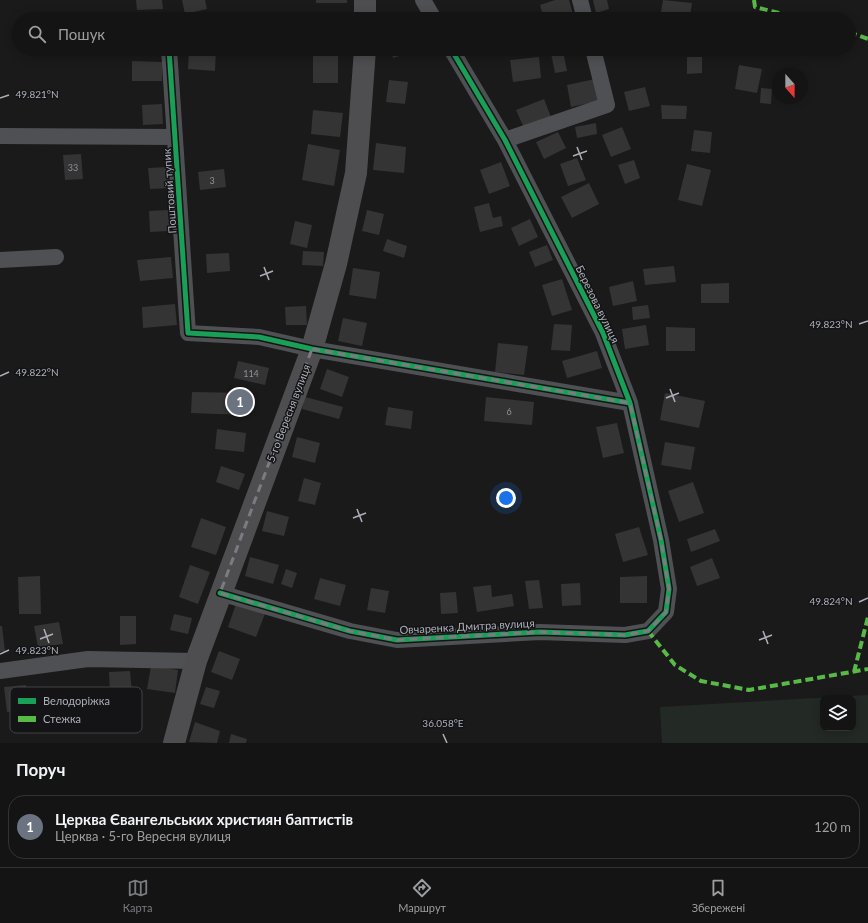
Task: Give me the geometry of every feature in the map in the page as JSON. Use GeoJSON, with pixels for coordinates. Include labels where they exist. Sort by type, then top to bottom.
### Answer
{"type":"FeatureCollection","features":[{"type":"Feature","properties":{"kind":"street"},"geometry":{"type":"LineString","coordinates":[[365,0],[365,12]]}},
{"type":"Feature","properties":{"kind":"street"},"geometry":{"type":"LineString","coordinates":[[422,0],[430,12]]}},
{"type":"Feature","properties":{"kind":"street"},"geometry":{"type":"LineString","coordinates":[[580,0],[583,12]]}},
{"type":"Feature","properties":{"kind":"street","name":"Поштовий тупик"},"geometry":{"type":"LineString","coordinates":[[169,56],[188,332],[259,337],[312,349]]}},
{"type":"Feature","properties":{"kind":"street","name":"5-го Вересня вулиця"},"geometry":{"type":"LineString","coordinates":[[174,743],[196,661],[220,593],[312,349],[336,264],[356,173],[364,56]]}},
{"type":"Feature","properties":{"kind":"street","name":"Березова вулиця"},"geometry":{"type":"LineString","coordinates":[[455,56],[505,140],[603,333],[630,403],[661,540],[669,589],[666,612],[648,631]]}},
{"type":"Feature","properties":{"kind":"street"},"geometry":{"type":"LineString","coordinates":[[505,140],[607,105],[595,56]]}},
{"type":"Feature","properties":{"kind":"street"},"geometry":{"type":"LineString","coordinates":[[0,136],[175,137]]}},
{"type":"Feature","properties":{"kind":"street"},"geometry":{"type":"LineString","coordinates":[[0,260],[56,257]]}},
{"type":"Feature","properties":{"kind":"street"},"geometry":{"type":"LineString","coordinates":[[312,349],[630,403]]}},
{"type":"Feature","properties":{"kind":"street","name":"Овчаренка Дмитра вулиця"},"geometry":{"type":"LineString","coordinates":[[220,593],[350,631],[397,640],[540,632],[625,635],[648,631]]}},
{"type":"Feature","properties":{"kind":"street"},"geometry":{"type":"LineString","coordinates":[[0,671],[88,659],[196,661]]}},
{"type":"Feature","properties":{"kind":"highlighted area"},"geometry":{"type":"Polygon","coordinates":[[[312,349],[630,403],[661,540],[669,589],[666,612],[648,631],[625,635],[540,632],[397,640],[350,631],[220,593],[312,349]]]}},
{"type":"Feature","properties":{"kind":"shaded area"},"geometry":{"type":"Polygon","coordinates":[[[868,695],[868,743],[662,743],[660,707],[820,698],[820,731],[856,731],[856,696],[868,695]]]}},
{"type":"Feature","properties":{"kind":"building"},"geometry":{"type":"Polygon","coordinates":[[[136,0],[162,0],[163,9],[137,10],[136,0]]]}},
{"type":"Feature","properties":{"kind":"building"},"geometry":{"type":"Polygon","coordinates":[[[182,0],[205,0],[207,9],[194,12],[185,12],[182,0]]]}},
{"type":"Feature","properties":{"kind":"building"},"geometry":{"type":"Polygon","coordinates":[[[316,0],[347,0],[347,3],[316,3],[316,0]]]}},
{"type":"Feature","properties":{"kind":"building"},"geometry":{"type":"Polygon","coordinates":[[[555,0],[569,0],[572,12],[542,12],[540,5],[555,0]]]}},
{"type":"Feature","properties":{"kind":"building"},"geometry":{"type":"Polygon","coordinates":[[[593,0],[607,0],[609,9],[596,12],[593,0]]]}},
{"type":"Feature","properties":{"kind":"building"},"geometry":{"type":"Polygon","coordinates":[[[663,0],[692,3],[691,12],[661,12],[663,0]]]}},
{"type":"Feature","properties":{"kind":"building"},"geometry":{"type":"Polygon","coordinates":[[[189,56],[216,56],[215,71],[188,69],[189,56]]]}},
{"type":"Feature","properties":{"kind":"building"},"geometry":{"type":"Polygon","coordinates":[[[313,56],[338,56],[338,83],[313,83],[313,56]]]}},
{"type":"Feature","properties":{"kind":"building"},"geometry":{"type":"Polygon","coordinates":[[[552,56],[564,56],[567,71],[555,73],[552,56]]]}},
{"type":"Feature","properties":{"kind":"building"},"geometry":{"type":"Polygon","coordinates":[[[539,57],[541,78],[513,82],[510,60],[539,57]]]}},
{"type":"Feature","properties":{"kind":"building"},"geometry":{"type":"Polygon","coordinates":[[[687,57],[702,57],[702,73],[687,74],[687,57]]]}},
{"type":"Feature","properties":{"kind":"building"},"geometry":{"type":"Polygon","coordinates":[[[132,61],[162,62],[162,81],[132,81],[132,61]]]}},
{"type":"Feature","properties":{"kind":"building"},"geometry":{"type":"Polygon","coordinates":[[[739,65],[762,69],[757,93],[735,89],[739,65]]]}},
{"type":"Feature","properties":{"kind":"building"},"geometry":{"type":"Polygon","coordinates":[[[595,79],[599,101],[571,107],[567,85],[595,79]]]}},
{"type":"Feature","properties":{"kind":"building"},"geometry":{"type":"Polygon","coordinates":[[[389,80],[408,82],[405,104],[386,102],[389,80]]]}},
{"type":"Feature","properties":{"kind":"building"},"geometry":{"type":"Polygon","coordinates":[[[645,87],[650,106],[629,111],[624,92],[645,87]]]}},
{"type":"Feature","properties":{"kind":"building"},"geometry":{"type":"Polygon","coordinates":[[[761,88],[772,89],[771,104],[760,103],[761,88]]]}},
{"type":"Feature","properties":{"kind":"building"},"geometry":{"type":"Polygon","coordinates":[[[544,99],[551,117],[524,128],[516,110],[544,99]]]}},
{"type":"Feature","properties":{"kind":"building"},"geometry":{"type":"Polygon","coordinates":[[[162,104],[163,124],[143,125],[142,105],[162,104]]]}},
{"type":"Feature","properties":{"kind":"building"},"geometry":{"type":"Polygon","coordinates":[[[661,105],[687,106],[686,119],[662,119],[661,105]]]}},
{"type":"Feature","properties":{"kind":"building"},"geometry":{"type":"Polygon","coordinates":[[[313,110],[343,113],[340,137],[311,134],[313,110]]]}},
{"type":"Feature","properties":{"kind":"building"},"geometry":{"type":"Polygon","coordinates":[[[596,123],[597,134],[577,138],[575,127],[596,123]]]}},
{"type":"Feature","properties":{"kind":"building"},"geometry":{"type":"Polygon","coordinates":[[[622,127],[631,149],[611,157],[602,135],[622,127]]]}},
{"type":"Feature","properties":{"kind":"building"},"geometry":{"type":"Polygon","coordinates":[[[694,130],[712,132],[710,153],[691,151],[694,130]]]}},
{"type":"Feature","properties":{"kind":"building"},"geometry":{"type":"Polygon","coordinates":[[[558,132],[566,148],[544,159],[536,142],[558,132]]]}},
{"type":"Feature","properties":{"kind":"building"},"geometry":{"type":"Polygon","coordinates":[[[376,143],[406,147],[404,173],[373,170],[376,143]]]}},
{"type":"Feature","properties":{"kind":"building"},"geometry":{"type":"Polygon","coordinates":[[[308,144],[340,150],[334,186],[302,180],[308,144]]]}},
{"type":"Feature","properties":{"kind":"building"},"geometry":{"type":"Polygon","coordinates":[[[81,154],[83,179],[65,180],[63,155],[81,154]]]}},
{"type":"Feature","properties":{"kind":"building"},"geometry":{"type":"Polygon","coordinates":[[[577,158],[586,180],[568,186],[560,164],[577,158]]]}},
{"type":"Feature","properties":{"kind":"building"},"geometry":{"type":"Polygon","coordinates":[[[634,160],[640,178],[625,184],[618,165],[634,160]]]}},
{"type":"Feature","properties":{"kind":"building"},"geometry":{"type":"Polygon","coordinates":[[[501,162],[510,186],[489,194],[480,170],[501,162]]]}},
{"type":"Feature","properties":{"kind":"building"},"geometry":{"type":"Polygon","coordinates":[[[687,164],[711,170],[702,206],[678,200],[687,164]]]}},
{"type":"Feature","properties":{"kind":"building"},"geometry":{"type":"Polygon","coordinates":[[[168,167],[169,188],[150,189],[148,168],[168,167]]]}},
{"type":"Feature","properties":{"kind":"building"},"geometry":{"type":"Polygon","coordinates":[[[224,169],[226,187],[200,190],[198,172],[224,169]]]}},
{"type":"Feature","properties":{"kind":"building"},"geometry":{"type":"Polygon","coordinates":[[[589,183],[599,204],[572,218],[561,197],[589,183]]]}},
{"type":"Feature","properties":{"kind":"building"},"geometry":{"type":"Polygon","coordinates":[[[489,203],[493,218],[501,216],[503,226],[480,232],[474,207],[489,203]]]}},
{"type":"Feature","properties":{"kind":"building"},"geometry":{"type":"Polygon","coordinates":[[[168,210],[170,231],[150,232],[149,211],[168,210]]]}},
{"type":"Feature","properties":{"kind":"building"},"geometry":{"type":"Polygon","coordinates":[[[367,210],[384,214],[379,235],[362,231],[367,210]]]}},
{"type":"Feature","properties":{"kind":"building"},"geometry":{"type":"Polygon","coordinates":[[[530,219],[538,237],[519,246],[511,228],[530,219]]]}},
{"type":"Feature","properties":{"kind":"building"},"geometry":{"type":"Polygon","coordinates":[[[295,221],[312,225],[307,248],[290,244],[295,221]]]}},
{"type":"Feature","properties":{"kind":"building"},"geometry":{"type":"Polygon","coordinates":[[[387,239],[407,246],[404,258],[383,251],[387,239]]]}},
{"type":"Feature","properties":{"kind":"building"},"geometry":{"type":"Polygon","coordinates":[[[547,245],[553,260],[535,267],[529,252],[547,245]]]}},
{"type":"Feature","properties":{"kind":"building"},"geometry":{"type":"Polygon","coordinates":[[[303,251],[324,252],[323,266],[302,265],[303,251]]]}},
{"type":"Feature","properties":{"kind":"building"},"geometry":{"type":"Polygon","coordinates":[[[229,253],[230,271],[207,273],[206,254],[229,253]]]}},
{"type":"Feature","properties":{"kind":"building"},"geometry":{"type":"Polygon","coordinates":[[[171,257],[173,278],[140,281],[137,260],[171,257]]]}},
{"type":"Feature","properties":{"kind":"building"},"geometry":{"type":"Polygon","coordinates":[[[674,266],[676,282],[645,285],[643,269],[674,266]]]}},
{"type":"Feature","properties":{"kind":"building"},"geometry":{"type":"Polygon","coordinates":[[[353,268],[380,272],[376,299],[349,295],[353,268]]]}},
{"type":"Feature","properties":{"kind":"building"},"geometry":{"type":"Polygon","coordinates":[[[562,279],[572,310],[552,316],[542,285],[562,279]]]}},
{"type":"Feature","properties":{"kind":"building"},"geometry":{"type":"Polygon","coordinates":[[[633,281],[637,301],[613,306],[609,287],[633,281]]]}},
{"type":"Feature","properties":{"kind":"building"},"geometry":{"type":"Polygon","coordinates":[[[729,283],[729,303],[701,303],[701,284],[729,283]]]}},
{"type":"Feature","properties":{"kind":"building"},"geometry":{"type":"Polygon","coordinates":[[[175,304],[177,325],[143,328],[142,307],[175,304]]]}},
{"type":"Feature","properties":{"kind":"building"},"geometry":{"type":"Polygon","coordinates":[[[648,305],[650,318],[633,320],[632,307],[648,305]]]}},
{"type":"Feature","properties":{"kind":"building"},"geometry":{"type":"Polygon","coordinates":[[[306,306],[307,325],[286,325],[285,307],[306,306]]]}},
{"type":"Feature","properties":{"kind":"building"},"geometry":{"type":"Polygon","coordinates":[[[343,318],[367,323],[362,346],[338,341],[343,318]]]}},
{"type":"Feature","properties":{"kind":"building"},"geometry":{"type":"Polygon","coordinates":[[[554,324],[572,325],[570,351],[551,350],[554,324]]]}},
{"type":"Feature","properties":{"kind":"building"},"geometry":{"type":"Polygon","coordinates":[[[646,325],[649,345],[625,349],[622,329],[646,325]]]}},
{"type":"Feature","properties":{"kind":"building"},"geometry":{"type":"Polygon","coordinates":[[[666,327],[695,328],[695,351],[666,351],[666,327]]]}},
{"type":"Feature","properties":{"kind":"building"},"geometry":{"type":"Polygon","coordinates":[[[498,343],[528,346],[524,375],[495,372],[498,343]]]}},
{"type":"Feature","properties":{"kind":"building"},"geometry":{"type":"Polygon","coordinates":[[[597,351],[602,368],[567,378],[562,361],[597,351]]]}},
{"type":"Feature","properties":{"kind":"building"},"geometry":{"type":"Polygon","coordinates":[[[238,361],[269,368],[265,385],[234,378],[238,361]]]}},
{"type":"Feature","properties":{"kind":"building"},"geometry":{"type":"Polygon","coordinates":[[[327,369],[349,377],[342,397],[320,389],[327,369]]]}},
{"type":"Feature","properties":{"kind":"building"},"geometry":{"type":"Polygon","coordinates":[[[192,392],[246,393],[245,415],[191,413],[192,392]]]}},
{"type":"Feature","properties":{"kind":"building"},"geometry":{"type":"Polygon","coordinates":[[[665,393],[705,401],[699,428],[660,420],[665,393]]]}},
{"type":"Feature","properties":{"kind":"building"},"geometry":{"type":"Polygon","coordinates":[[[305,397],[343,407],[339,419],[302,409],[305,397]]]}},
{"type":"Feature","properties":{"kind":"building"},"geometry":{"type":"Polygon","coordinates":[[[486,397],[534,402],[532,425],[484,421],[486,397]]]}},
{"type":"Feature","properties":{"kind":"building"},"geometry":{"type":"Polygon","coordinates":[[[388,407],[413,411],[411,429],[385,425],[388,407]]]}},
{"type":"Feature","properties":{"kind":"building"},"geometry":{"type":"Polygon","coordinates":[[[617,423],[624,453],[603,458],[596,427],[617,423]]]}},
{"type":"Feature","properties":{"kind":"building"},"geometry":{"type":"Polygon","coordinates":[[[217,429],[246,433],[244,452],[215,449],[217,429]]]}},
{"type":"Feature","properties":{"kind":"building"},"geometry":{"type":"Polygon","coordinates":[[[297,437],[320,443],[315,463],[292,457],[297,437]]]}},
{"type":"Feature","properties":{"kind":"building"},"geometry":{"type":"Polygon","coordinates":[[[665,442],[695,447],[691,470],[661,465],[665,442]]]}},
{"type":"Feature","properties":{"kind":"building"},"geometry":{"type":"Polygon","coordinates":[[[221,466],[245,474],[239,490],[216,482],[221,466]]]}},
{"type":"Feature","properties":{"kind":"building"},"geometry":{"type":"Polygon","coordinates":[[[304,478],[321,483],[315,505],[298,501],[304,478]]]}},
{"type":"Feature","properties":{"kind":"building"},"geometry":{"type":"Polygon","coordinates":[[[693,482],[704,513],[679,522],[668,491],[693,482]]]}},
{"type":"Feature","properties":{"kind":"building"},"geometry":{"type":"Polygon","coordinates":[[[267,511],[289,517],[284,536],[262,531],[267,511]]]}},
{"type":"Feature","properties":{"kind":"building"},"geometry":{"type":"Polygon","coordinates":[[[201,518],[226,527],[216,555],[191,547],[201,518]]]}},
{"type":"Feature","properties":{"kind":"building"},"geometry":{"type":"Polygon","coordinates":[[[639,527],[648,555],[623,562],[615,534],[639,527]]]}},
{"type":"Feature","properties":{"kind":"building"},"geometry":{"type":"Polygon","coordinates":[[[715,529],[720,541],[691,552],[687,539],[715,529]]]}},
{"type":"Feature","properties":{"kind":"building"},"geometry":{"type":"Polygon","coordinates":[[[250,557],[279,565],[273,584],[245,576],[250,557]]]}},
{"type":"Feature","properties":{"kind":"building"},"geometry":{"type":"Polygon","coordinates":[[[712,558],[720,578],[697,586],[690,567],[712,558]]]}},
{"type":"Feature","properties":{"kind":"building"},"geometry":{"type":"Polygon","coordinates":[[[190,565],[210,572],[198,604],[179,597],[190,565]]]}},
{"type":"Feature","properties":{"kind":"building"},"geometry":{"type":"Polygon","coordinates":[[[286,569],[297,573],[292,588],[281,584],[286,569]]]}},
{"type":"Feature","properties":{"kind":"building"},"geometry":{"type":"Polygon","coordinates":[[[40,576],[41,614],[19,614],[18,577],[40,576]]]}},
{"type":"Feature","properties":{"kind":"building"},"geometry":{"type":"Polygon","coordinates":[[[647,576],[647,603],[620,603],[620,577],[647,576]]]}},
{"type":"Feature","properties":{"kind":"building"},"geometry":{"type":"Polygon","coordinates":[[[320,578],[346,585],[340,606],[314,599],[320,578]]]}},
{"type":"Feature","properties":{"kind":"building"},"geometry":{"type":"Polygon","coordinates":[[[539,580],[543,608],[529,609],[525,581],[539,580]]]}},
{"type":"Feature","properties":{"kind":"building"},"geometry":{"type":"Polygon","coordinates":[[[580,583],[581,605],[562,606],[561,584],[580,583]]]}},
{"type":"Feature","properties":{"kind":"building"},"geometry":{"type":"Polygon","coordinates":[[[491,585],[492,597],[512,594],[514,606],[477,612],[473,587],[491,585]]]}},
{"type":"Feature","properties":{"kind":"building"},"geometry":{"type":"Polygon","coordinates":[[[371,588],[389,591],[385,613],[367,610],[371,588]]]}},
{"type":"Feature","properties":{"kind":"building"},"geometry":{"type":"Polygon","coordinates":[[[456,592],[458,613],[441,614],[440,593],[456,592]]]}},
{"type":"Feature","properties":{"kind":"building"},"geometry":{"type":"Polygon","coordinates":[[[237,601],[266,611],[256,637],[228,627],[237,601]]]}},
{"type":"Feature","properties":{"kind":"building"},"geometry":{"type":"Polygon","coordinates":[[[174,614],[192,618],[188,634],[170,630],[174,614]]]}},
{"type":"Feature","properties":{"kind":"building"},"geometry":{"type":"Polygon","coordinates":[[[120,616],[136,616],[136,644],[120,645],[120,616]]]}},
{"type":"Feature","properties":{"kind":"building"},"geometry":{"type":"Polygon","coordinates":[[[59,622],[63,644],[38,647],[34,626],[59,622]]]}},
{"type":"Feature","properties":{"kind":"building"},"geometry":{"type":"Polygon","coordinates":[[[0,626],[2,626],[5,651],[0,652],[0,626]]]}},
{"type":"Feature","properties":{"kind":"building"},"geometry":{"type":"Polygon","coordinates":[[[219,651],[240,659],[232,680],[211,672],[219,651]]]}},
{"type":"Feature","properties":{"kind":"building"},"geometry":{"type":"Polygon","coordinates":[[[151,666],[178,670],[175,693],[147,689],[151,666]]]}},
{"type":"Feature","properties":{"kind":"building"},"geometry":{"type":"Polygon","coordinates":[[[130,671],[132,687],[110,687],[109,672],[130,671]]]}},
{"type":"Feature","properties":{"kind":"building"},"geometry":{"type":"Polygon","coordinates":[[[26,685],[26,687],[10,687],[10,712],[7,712],[4,687],[26,685]]]}},
{"type":"Feature","properties":{"kind":"building"},"geometry":{"type":"Polygon","coordinates":[[[206,687],[220,691],[214,708],[200,704],[206,687]]]}},
{"type":"Feature","properties":{"kind":"building"},"geometry":{"type":"Polygon","coordinates":[[[195,722],[220,731],[217,743],[189,742],[195,722]]]}},
{"type":"Feature","properties":{"kind":"building"},"geometry":{"type":"Polygon","coordinates":[[[231,734],[247,739],[246,743],[229,743],[231,734]]]}},
{"type":"Feature","properties":{"kind":"marked path"},"geometry":{"type":"LineString","coordinates":[[754,0],[755,7],[775,12]]}},
{"type":"Feature","properties":{"kind":"marked path"},"geometry":{"type":"LineString","coordinates":[[856,35],[868,39]]}},
{"type":"Feature","properties":{"kind":"marked path"},"geometry":{"type":"LineString","coordinates":[[854,672],[868,617]]}},
{"type":"Feature","properties":{"kind":"marked path"},"geometry":{"type":"LineString","coordinates":[[648,631],[675,665],[701,681],[749,690],[868,669]]}},
{"type":"Feature","properties":{"kind":"cycle path"},"geometry":{"type":"LineString","coordinates":[[169,56],[188,333],[259,337],[312,349],[630,403]]}},
{"type":"Feature","properties":{"kind":"cycle path"},"geometry":{"type":"LineString","coordinates":[[220,593],[350,631],[397,640],[540,632],[625,635],[648,631],[666,612],[669,589],[661,540],[630,403],[603,333],[505,140],[455,56]]}},
{"type":"Feature","properties":{"kind":"place","name":"Церква Євангельських християн баптистів"},"geometry":{"type":"Point","coordinates":[240,402]}}]}
